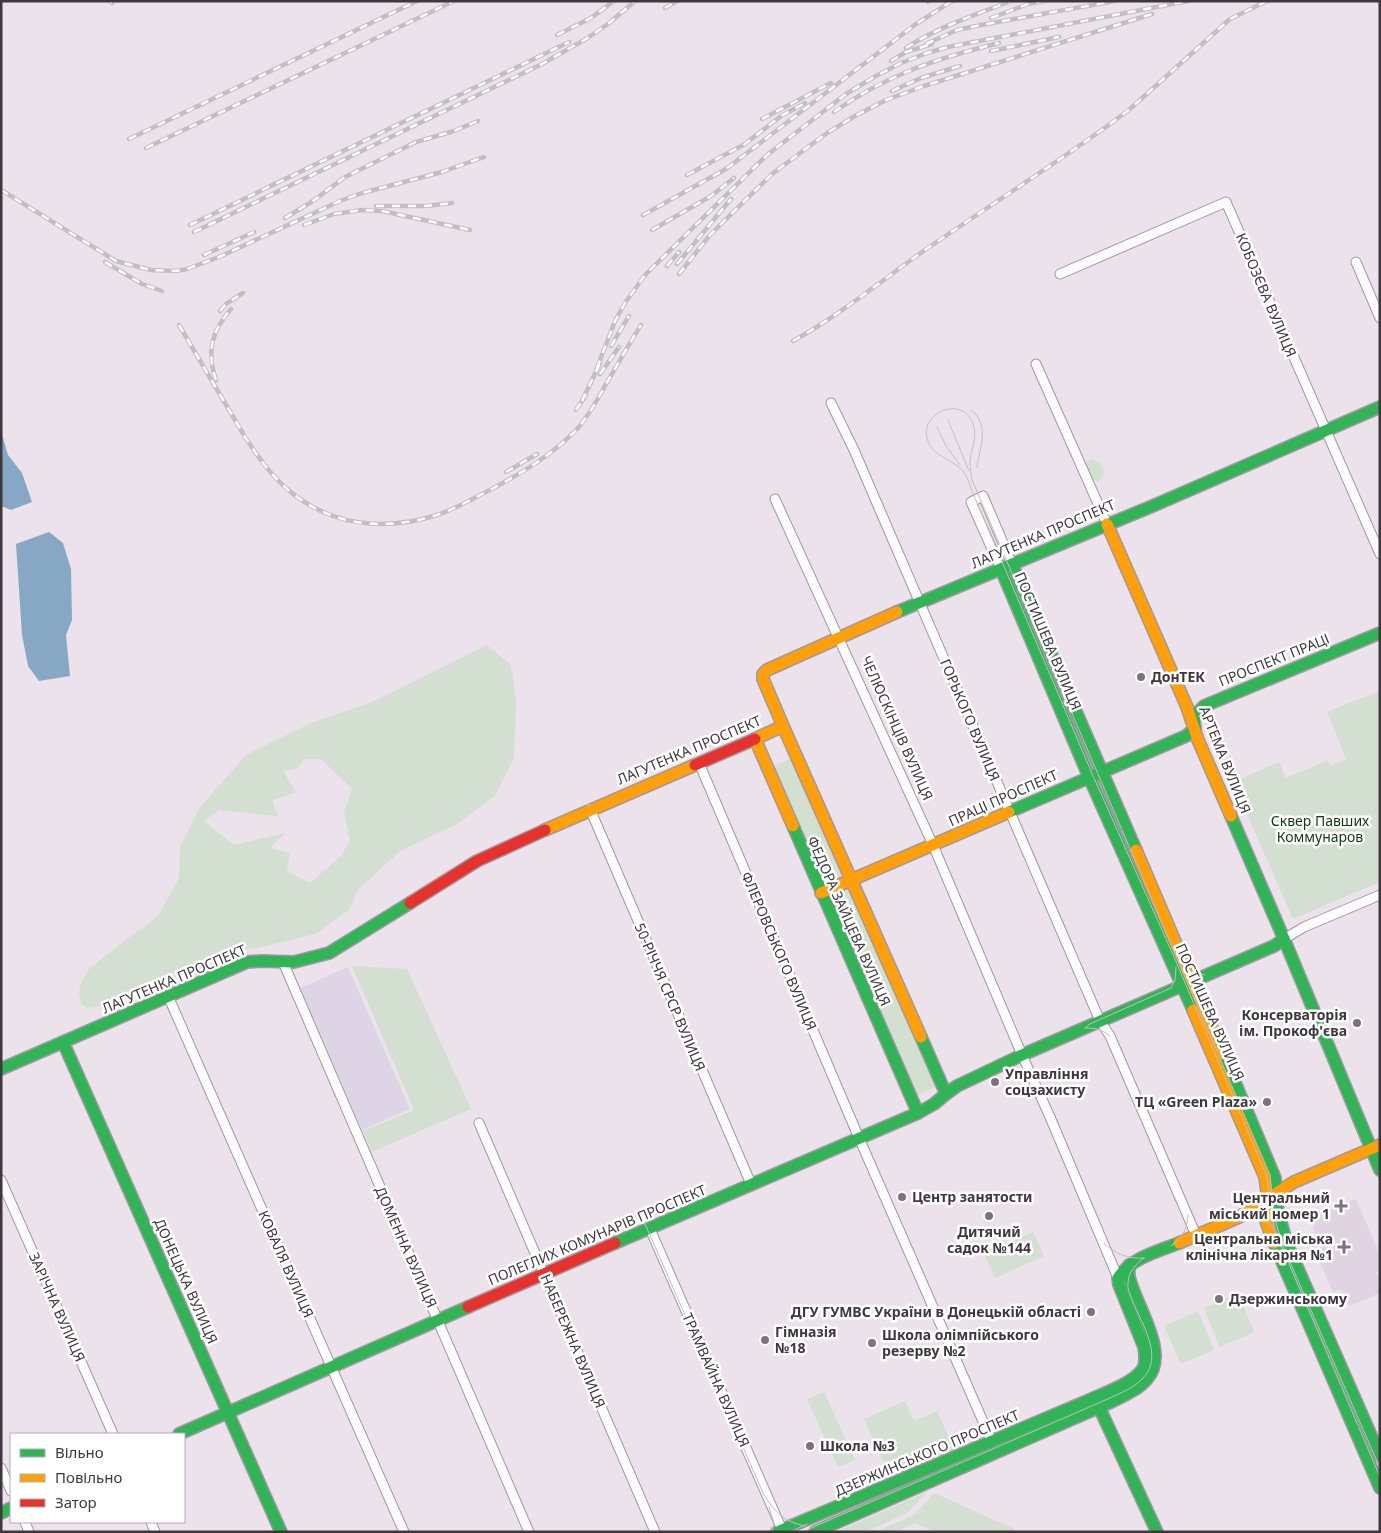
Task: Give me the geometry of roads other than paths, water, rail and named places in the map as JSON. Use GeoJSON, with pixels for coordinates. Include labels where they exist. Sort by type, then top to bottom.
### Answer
{"type":"FeatureCollection","features":[{"type":"Feature","properties":{"kind":"street","name":"КОБОЗЄВА ВУЛИЦЯ"},"geometry":{"type":"LineString","coordinates":[[1060,274],[1226,202],[1380,554]]}},
{"type":"Feature","properties":{"kind":"street"},"geometry":{"type":"LineString","coordinates":[[1356,262],[1380,318]]}},
{"type":"Feature","properties":{"kind":"street","name":"АРТЕМА ВУЛИЦЯ"},"geometry":{"type":"LineString","coordinates":[[1036,364],[1107,524],[1195,728],[1198,740],[1375,1147],[1380,1170]]}},
{"type":"Feature","properties":{"kind":"street","name":"ГОРЬКОГО ВУЛИЦЯ"},"geometry":{"type":"LineString","coordinates":[[831,403],[854,450],[1100,1021],[1110,1036],[1196,1235]]}},
{"type":"Feature","properties":{"kind":"street","name":"ЛАГУТЕНКА ПРОСПЕКТ"},"geometry":{"type":"LineString","coordinates":[[1,1069],[247,962],[258,960],[306,961],[329,953],[477,861],[590,809],[783,726],[763,679],[763,674],[767,670],[919,602],[1155,505],[1380,407]]}},
{"type":"Feature","properties":{"kind":"street","name":"ПОСТИШЕВА ВУЛИЦЯ"},"geometry":{"type":"LineString","coordinates":[[1187,983],[1102,772],[983,496],[971,502],[1001,568],[1089,777],[1187,983],[1275,1178],[1273,1195],[1266,1221],[1269,1232],[1380,1488]]}},
{"type":"Feature","properties":{"kind":"street","name":"ЧЕЛЮСКІНЦІВ ВУЛИЦЯ"},"geometry":{"type":"LineString","coordinates":[[775,499],[933,846],[1118,1278]]}},
{"type":"Feature","properties":{"kind":"street","name":"ПРОСПЕКТ ПРАЦІ"},"geometry":{"type":"LineString","coordinates":[[1195,728],[1194,718],[1204,706],[1380,634]]}},
{"type":"Feature","properties":{"kind":"street","name":"ФЕДОРА ЗАЙЦЕВА ВУЛИЦЯ"},"geometry":{"type":"LineString","coordinates":[[783,726],[946,1094]]}},
{"type":"Feature","properties":{"kind":"street","name":"ПРАЦІ ПРОСПЕКТ"},"geometry":{"type":"LineString","coordinates":[[821,893],[1186,736],[1195,728]]}},
{"type":"Feature","properties":{"kind":"street","name":"ФЕДОРА ЗАЙЦЕВА ВУЛИЦЯ"},"geometry":{"type":"LineString","coordinates":[[754,739],[918,1113]]}},
{"type":"Feature","properties":{"kind":"street","name":"ФЛЕРОВСЬКОГО ВУЛИЦЯ"},"geometry":{"type":"LineString","coordinates":[[699,763],[859,1138]]}},
{"type":"Feature","properties":{"kind":"street","name":"50-РІЧЧЯ СРСР ВУЛИЦЯ"},"geometry":{"type":"LineString","coordinates":[[590,809],[751,1184]]}},
{"type":"Feature","properties":{"kind":"street"},"geometry":{"type":"LineString","coordinates":[[1100,1021],[1274,946],[1304,927],[1380,895]]}},
{"type":"Feature","properties":{"kind":"street","name":"ДОМЕННА ВУЛИЦЯ"},"geometry":{"type":"LineString","coordinates":[[283,962],[530,1532]]}},
{"type":"Feature","properties":{"kind":"street","name":"КОВАЛЯ ВУЛИЦЯ"},"geometry":{"type":"LineString","coordinates":[[168,996],[404,1532]]}},
{"type":"Feature","properties":{"kind":"street","name":"ПОЛЕГЛИХ КОМУНАРІВ ПРОСПЕКТ"},"geometry":{"type":"LineString","coordinates":[[181,1433],[918,1113],[934,1104],[957,1086],[1100,1021]]}},
{"type":"Feature","properties":{"kind":"street","name":"ДОНЕЦЬКА ВУЛИЦЯ"},"geometry":{"type":"LineString","coordinates":[[63,1042],[281,1532]]}},
{"type":"Feature","properties":{"kind":"street","name":"НАБЕРЕЖНА ВУЛИЦЯ"},"geometry":{"type":"LineString","coordinates":[[479,1123],[655,1532]]}},
{"type":"Feature","properties":{"kind":"street"},"geometry":{"type":"LineString","coordinates":[[859,1138],[992,1442]]}},
{"type":"Feature","properties":{"kind":"street"},"geometry":{"type":"LineString","coordinates":[[1088,1400],[1138,1375],[1145,1362],[1144,1348],[1121,1292],[1118,1278],[1129,1265],[1239,1217],[1297,1181],[1375,1147]]}},
{"type":"Feature","properties":{"kind":"street","name":"ЗАРІЧНА ВУЛИЦЯ"},"geometry":{"type":"LineString","coordinates":[[1,1180],[113,1433]]}},
{"type":"Feature","properties":{"kind":"street","name":"ПОСТИШЕВА ВУЛИЦЯ"},"geometry":{"type":"LineString","coordinates":[[1273,1195],[1287,1244],[1380,1456]]}},
{"type":"Feature","properties":{"kind":"street"},"geometry":{"type":"LineString","coordinates":[[1239,1217],[1250,1216],[1260,1220],[1269,1232]]}},
{"type":"Feature","properties":{"kind":"street","name":"ТРАМВАЙНА ВУЛИЦЯ"},"geometry":{"type":"LineString","coordinates":[[650,1229],[781,1531]]}},
{"type":"Feature","properties":{"kind":"street"},"geometry":{"type":"LineString","coordinates":[[1099,1407],[1128,1393],[1144,1382],[1151,1375],[1155,1364],[1154,1344],[1129,1278],[1129,1265]]}},
{"type":"Feature","properties":{"kind":"street"},"geometry":{"type":"LineString","coordinates":[[1088,1400],[1099,1407],[1157,1532]]}},
{"type":"Feature","properties":{"kind":"street","name":"ДЗЕРЖИНСЬКОГО ПРОСПЕКТ"},"geometry":{"type":"LineString","coordinates":[[781,1531],[1088,1400]]}},
{"type":"Feature","properties":{"kind":"street","name":"ДЗЕРЖИНСЬКОГО ПРОСПЕКТ"},"geometry":{"type":"LineString","coordinates":[[815,1532],[1099,1407]]}},
{"type":"Feature","properties":{"kind":"street"},"geometry":{"type":"LineString","coordinates":[[1,1468],[10,1490]]}},
{"type":"Feature","properties":{"kind":"water"},"geometry":{"type":"Polygon","coordinates":[[[1,431],[8,455],[22,473],[32,502],[11,510],[1,506],[1,431]]]}},
{"type":"Feature","properties":{"kind":"water"},"geometry":{"type":"Polygon","coordinates":[[[49,532],[63,543],[71,569],[72,620],[66,635],[70,676],[39,681],[28,666],[22,635],[16,544],[49,532]]]}},
{"type":"Feature","properties":{"kind":"tram line"},"geometry":{"type":"LineString","coordinates":[[1380,1468],[1283,1246],[1274,1216],[1270,1175],[972,480],[970,461],[975,438],[973,424],[968,415],[960,410],[951,409],[943,411],[935,415],[929,422],[926,431],[928,441],[934,451],[959,467],[968,481],[1093,776],[1175,959],[1267,1177],[1274,1229],[1380,1477]]}},
{"type":"Feature","properties":{"kind":"tram line"},"geometry":{"type":"LineString","coordinates":[[971,410],[981,423],[982,430],[977,468]]}},
{"type":"Feature","properties":{"kind":"tram line"},"geometry":{"type":"LineString","coordinates":[[948,420],[969,471]]}},
{"type":"Feature","properties":{"kind":"tram line"},"geometry":{"type":"LineString","coordinates":[[937,427],[946,446],[960,465]]}},
{"type":"Feature","properties":{"kind":"tram line"},"geometry":{"type":"LineString","coordinates":[[1181,963],[1191,972],[1205,975]]}},
{"type":"Feature","properties":{"kind":"tram line"},"geometry":{"type":"LineString","coordinates":[[1085,1028],[1090,1024],[1171,988],[1175,980],[1176,967]]}},
{"type":"Feature","properties":{"kind":"tram line"},"geometry":{"type":"LineString","coordinates":[[1085,1028],[1098,1029],[1110,1036]]}},
{"type":"Feature","properties":{"kind":"tram line"},"geometry":{"type":"LineString","coordinates":[[1239,1217],[1250,1214],[1258,1215],[1273,1228]]}},
{"type":"Feature","properties":{"kind":"tram line"},"geometry":{"type":"LineString","coordinates":[[1171,1246],[1184,1233],[1188,1215]]}},
{"type":"Feature","properties":{"kind":"tram line"},"geometry":{"type":"LineString","coordinates":[[642,1217],[764,1495],[772,1506],[786,1519],[805,1526]]}},
{"type":"Feature","properties":{"kind":"tram line"},"geometry":{"type":"LineString","coordinates":[[1104,1244],[1122,1255],[1132,1258],[1144,1258]]}},
{"type":"Feature","properties":{"kind":"tram line"},"geometry":{"type":"LineString","coordinates":[[802,1532],[1128,1390],[1140,1381],[1149,1370],[1152,1360],[1151,1351],[1146,1330],[1129,1290],[1128,1279],[1135,1266],[1144,1258]]}},
{"type":"Feature","properties":{"kind":"tram line"},"geometry":{"type":"LineString","coordinates":[[769,1507],[774,1523],[772,1532]]}},
{"type":"Feature","properties":{"kind":"tram line"},"geometry":{"type":"LineString","coordinates":[[790,1532],[807,1524]]}},
{"type":"Feature","properties":{"kind":"railway"},"geometry":{"type":"LineString","coordinates":[[129,139],[417,1]]}},
{"type":"Feature","properties":{"kind":"railway"},"geometry":{"type":"LineString","coordinates":[[146,148],[454,1]]}},
{"type":"Feature","properties":{"kind":"railway"},"geometry":{"type":"LineString","coordinates":[[557,35],[591,18],[614,1]]}},
{"type":"Feature","properties":{"kind":"railway"},"geometry":{"type":"LineString","coordinates":[[194,232],[542,64],[586,39],[608,24],[635,1]]}},
{"type":"Feature","properties":{"kind":"railway"},"geometry":{"type":"LineString","coordinates":[[665,8],[677,1]]}},
{"type":"Feature","properties":{"kind":"railway"},"geometry":{"type":"LineString","coordinates":[[643,215],[726,169],[916,24],[952,1]]}},
{"type":"Feature","properties":{"kind":"railway"},"geometry":{"type":"LineString","coordinates":[[906,48],[970,16],[1011,1]]}},
{"type":"Feature","properties":{"kind":"railway"},"geometry":{"type":"LineString","coordinates":[[991,18],[1028,4],[1044,1]]}},
{"type":"Feature","properties":{"kind":"railway"},"geometry":{"type":"LineString","coordinates":[[926,44],[957,30],[1115,1]]}},
{"type":"Feature","properties":{"kind":"railway"},"geometry":{"type":"LineString","coordinates":[[597,368],[615,321],[645,275],[767,155],[846,94],[901,63],[948,47],[1188,1]]}},
{"type":"Feature","properties":{"kind":"railway"},"geometry":{"type":"LineString","coordinates":[[793,341],[840,312],[915,257],[1106,127],[1130,109],[1230,19],[1267,1]]}},
{"type":"Feature","properties":{"kind":"railway"},"geometry":{"type":"LineString","coordinates":[[679,274],[710,235],[772,174],[827,133],[855,116],[886,100],[924,86],[1152,14]]}},
{"type":"Feature","properties":{"kind":"railway"},"geometry":{"type":"LineString","coordinates":[[991,51],[1059,37]]}},
{"type":"Feature","properties":{"kind":"railway"},"geometry":{"type":"LineString","coordinates":[[190,225],[569,42]]}},
{"type":"Feature","properties":{"kind":"railway"},"geometry":{"type":"LineString","coordinates":[[834,112],[873,88],[913,69],[999,43]]}},
{"type":"Feature","properties":{"kind":"railway"},"geometry":{"type":"LineString","coordinates":[[891,61],[906,52],[932,44]]}},
{"type":"Feature","properties":{"kind":"railway"},"geometry":{"type":"LineString","coordinates":[[892,91],[921,78],[960,66]]}},
{"type":"Feature","properties":{"kind":"railway"},"geometry":{"type":"LineString","coordinates":[[762,119],[831,83]]}},
{"type":"Feature","properties":{"kind":"railway"},"geometry":{"type":"LineString","coordinates":[[687,175],[745,144],[781,116],[805,103]]}},
{"type":"Feature","properties":{"kind":"railway"},"geometry":{"type":"LineString","coordinates":[[285,218],[313,201],[345,177],[416,142],[454,131],[478,121]]}},
{"type":"Feature","properties":{"kind":"railway"},"geometry":{"type":"LineString","coordinates":[[1,190],[116,261],[151,270],[176,271],[187,269],[219,257],[340,201],[362,193],[442,172],[484,157]]}},
{"type":"Feature","properties":{"kind":"railway"},"geometry":{"type":"LineString","coordinates":[[652,230],[711,196],[734,178]]}},
{"type":"Feature","properties":{"kind":"railway"},"geometry":{"type":"LineString","coordinates":[[677,264],[731,199]]}},
{"type":"Feature","properties":{"kind":"railway"},"geometry":{"type":"LineString","coordinates":[[376,206],[426,206],[452,203]]}},
{"type":"Feature","properties":{"kind":"railway"},"geometry":{"type":"LineString","coordinates":[[304,225],[334,214],[362,210],[382,211],[470,230]]}},
{"type":"Feature","properties":{"kind":"railway"},"geometry":{"type":"LineString","coordinates":[[204,255],[254,232]]}},
{"type":"Feature","properties":{"kind":"railway"},"geometry":{"type":"LineString","coordinates":[[667,266],[679,252]]}},
{"type":"Feature","properties":{"kind":"railway"},"geometry":{"type":"LineString","coordinates":[[105,262],[142,284],[162,291]]}},
{"type":"Feature","properties":{"kind":"railway"},"geometry":{"type":"LineString","coordinates":[[220,311],[226,304],[243,293]]}},
{"type":"Feature","properties":{"kind":"railway"},"geometry":{"type":"LineString","coordinates":[[216,380],[211,360],[211,351],[215,333],[231,309]]}},
{"type":"Feature","properties":{"kind":"railway"},"geometry":{"type":"LineString","coordinates":[[611,346],[629,316]]}},
{"type":"Feature","properties":{"kind":"railway"},"geometry":{"type":"LineString","coordinates":[[179,325],[245,437],[279,482],[302,500],[319,510],[357,522],[377,524],[417,520],[444,513],[500,485],[558,447],[586,418],[641,325]]}},
{"type":"Feature","properties":{"kind":"railway"},"geometry":{"type":"LineString","coordinates":[[600,374],[619,347]]}},
{"type":"Feature","properties":{"kind":"railway"},"geometry":{"type":"LineString","coordinates":[[582,401],[600,363]]}},
{"type":"Feature","properties":{"kind":"railway"},"geometry":{"type":"LineString","coordinates":[[576,410],[586,395]]}},
{"type":"Feature","properties":{"kind":"railway"},"geometry":{"type":"LineString","coordinates":[[506,472],[537,454]]}},
{"type":"Feature","properties":{"kind":"place","name":"ДонТЕК"},"geometry":{"type":"Point","coordinates":[1141,677]}},
{"type":"Feature","properties":{"kind":"place","name":"Консерваторія ім. Прокоф'єва"},"geometry":{"type":"Point","coordinates":[1357,1023]}},
{"type":"Feature","properties":{"kind":"place","name":"Управління соцзахисту"},"geometry":{"type":"Point","coordinates":[995,1082]}},
{"type":"Feature","properties":{"kind":"place","name":"ТЦ «Green Plaza»"},"geometry":{"type":"Point","coordinates":[1267,1102]}},
{"type":"Feature","properties":{"kind":"place","name":"Центр занятости"},"geometry":{"type":"Point","coordinates":[902,1197]}},
{"type":"Feature","properties":{"kind":"place","name":"Центральний міський номер 1"},"geometry":{"type":"Point","coordinates":[1341,1206]}},
{"type":"Feature","properties":{"kind":"place","name":"Дитячий садок №144"},"geometry":{"type":"Point","coordinates":[989,1216]}},
{"type":"Feature","properties":{"kind":"place","name":"Центральна міська клінічна лікарня №1"},"geometry":{"type":"Point","coordinates":[1344,1247]}},
{"type":"Feature","properties":{"kind":"place","name":"Дзержинському"},"geometry":{"type":"Point","coordinates":[1219,1299]}},
{"type":"Feature","properties":{"kind":"place","name":"ДГУ ГУМВС України в Донецькій області"},"geometry":{"type":"Point","coordinates":[1091,1312]}},
{"type":"Feature","properties":{"kind":"place","name":"Гімназія №18"},"geometry":{"type":"Point","coordinates":[765,1340]}},
{"type":"Feature","properties":{"kind":"place","name":"Школа олімпійського резерву №2"},"geometry":{"type":"Point","coordinates":[872,1343]}},
{"type":"Feature","properties":{"kind":"place","name":"Школа №3"},"geometry":{"type":"Point","coordinates":[810,1446]}},
{"type":"Feature","properties":{"kind":"park label","name":"Сквер Павших Коммунаров"},"geometry":{"type":"Point","coordinates":[1320,830]}}]}
